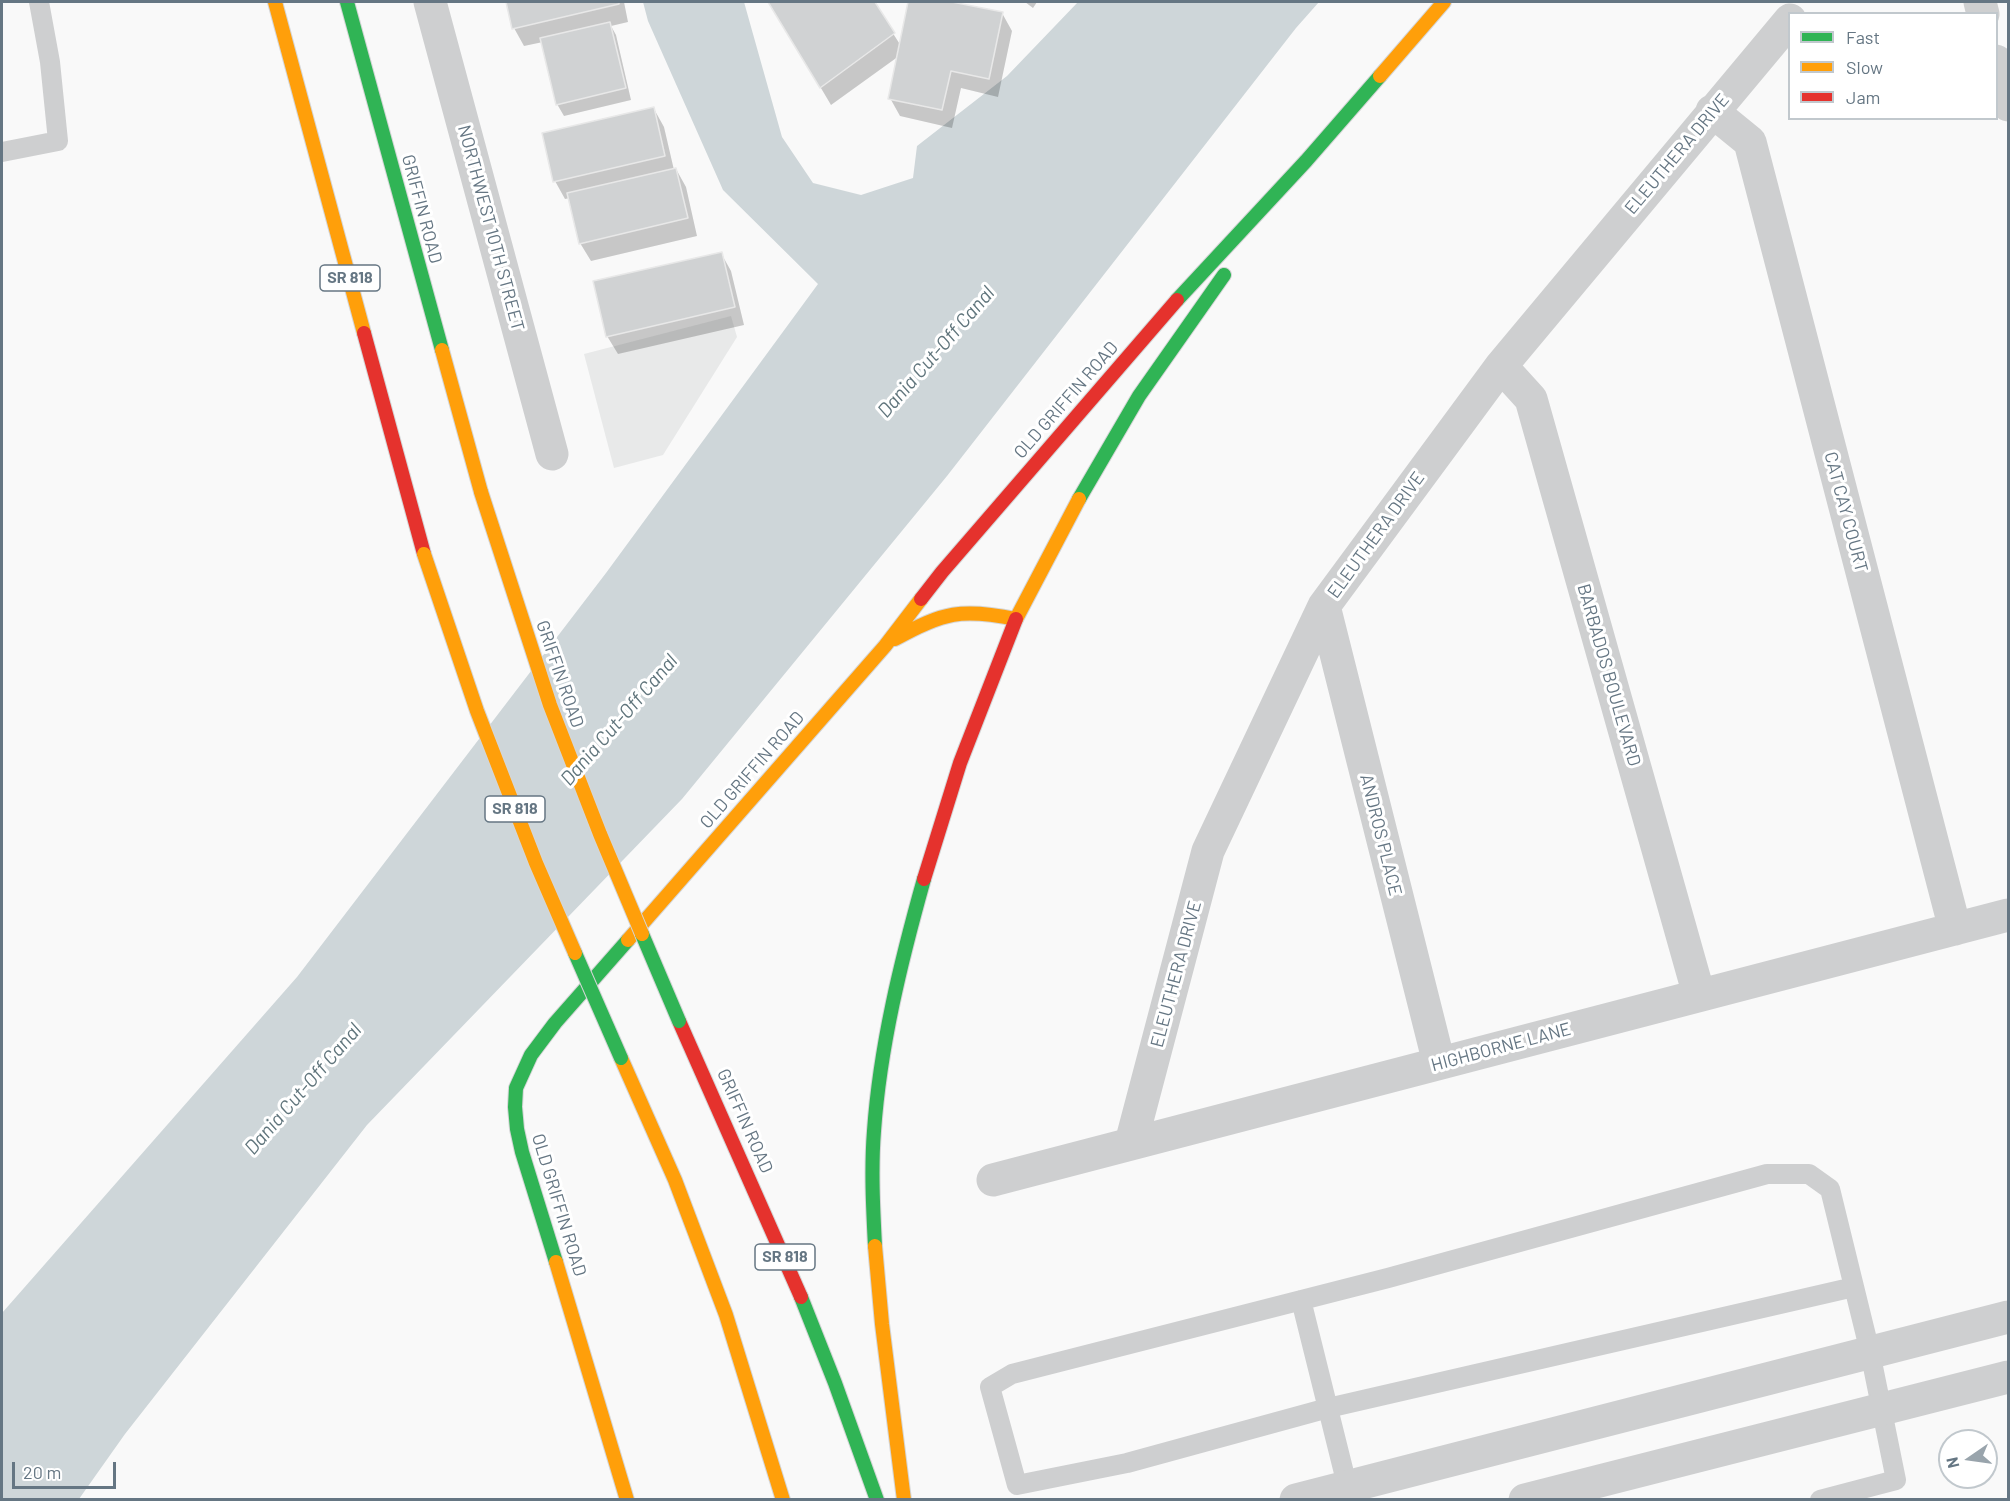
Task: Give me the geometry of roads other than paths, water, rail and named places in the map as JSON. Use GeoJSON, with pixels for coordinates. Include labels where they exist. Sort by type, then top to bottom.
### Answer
{"type":"FeatureCollection","features":[{"type":"Feature","properties":{"kind":"main road","name":"SR 818"},"geometry":{"type":"LineString","coordinates":[[275,2],[424,554],[477,711],[536,863],[675,1180],[726,1315],[783,1500]]}},
{"type":"Feature","properties":{"kind":"main road","name":"GRIFFIN ROAD"},"geometry":{"type":"LineString","coordinates":[[347,2],[481,492],[550,705],[600,834],[679,1021],[790,1269],[835,1383],[877,1500]]}},
{"type":"Feature","properties":{"kind":"main road","name":"OLD GRIFFIN ROAD"},"geometry":{"type":"LineString","coordinates":[[627,1500],[582,1344],[522,1152],[515,1107],[516,1088],[531,1055],[555,1023],[885,646],[942,572],[1163,315],[1306,161],[1444,2]]}},
{"type":"Feature","properties":{"kind":"main road","name":"OLD GRIFFIN ROAD"},"geometry":{"type":"LineString","coordinates":[[1245,246],[1306,161]]}},
{"type":"Feature","properties":{"kind":"main road"},"geometry":{"type":"LineString","coordinates":[[904,1500],[873,1233],[873,1146],[877,1099],[896,992],[926,869],[968,740],[1016,619],[1082,494],[1128,414],[1232,264]]}},
{"type":"Feature","properties":{"kind":"main road"},"geometry":{"type":"LineString","coordinates":[[885,646],[918,626],[937,617],[954,613],[984,612],[1016,619]]}},
{"type":"Feature","properties":{"kind":"street","name":"NORTHWEST 10TH STREET"},"geometry":{"type":"LineString","coordinates":[[430,2],[552,454]]}},
{"type":"Feature","properties":{"kind":"street","name":"ELEUTHERA DRIVE"},"geometry":{"type":"LineString","coordinates":[[1131,1143],[1208,851],[1324,606],[1501,366],[1788,22]]}},
{"type":"Feature","properties":{"kind":"street"},"geometry":{"type":"LineString","coordinates":[[1998,68],[2008,105]]}},
{"type":"Feature","properties":{"kind":"street","name":"CAT CAY COURT"},"geometry":{"type":"LineString","coordinates":[[1712,111],[1750,142],[1955,929]]}},
{"type":"Feature","properties":{"kind":"street","name":"BARBADOS BOULEVARD"},"geometry":{"type":"LineString","coordinates":[[1501,366],[1531,399],[1700,995]]}},
{"type":"Feature","properties":{"kind":"street","name":"ANDROS PLACE"},"geometry":{"type":"LineString","coordinates":[[1324,606],[1439,1063]]}},
{"type":"Feature","properties":{"kind":"street","name":"HIGHBORNE LANE"},"geometry":{"type":"LineString","coordinates":[[993,1180],[2008,915]]}},
{"type":"Feature","properties":{"kind":"street"},"geometry":{"type":"LineString","coordinates":[[1296,1500],[1349,1493],[2008,1317]]}},
{"type":"Feature","properties":{"kind":"street"},"geometry":{"type":"LineString","coordinates":[[1534,1498],[2008,1377]]}},
{"type":"Feature","properties":{"kind":"lane"},"geometry":{"type":"LineString","coordinates":[[2,152],[58,141],[50,62],[39,2]]}},
{"type":"Feature","properties":{"kind":"lane"},"geometry":{"type":"LineString","coordinates":[[1820,1500],[1896,1480],[1870,1352],[1830,1189],[1809,1174],[1767,1174],[1388,1278],[1012,1374],[990,1387],[1017,1485],[1126,1464],[1328,1408],[1854,1287]]}},
{"type":"Feature","properties":{"kind":"lane"},"geometry":{"type":"LineString","coordinates":[[1300,1300],[1349,1493]]}},
{"type":"Feature","properties":{"kind":"water","name":"Dania Cut-Off Canal"},"geometry":{"type":"Polygon","coordinates":[[[643,2],[744,2],[782,137],[813,183],[861,195],[913,178],[917,146],[1007,76],[1078,2],[1319,2],[1296,28],[947,476],[682,799],[367,1125],[125,1434],[79,1499],[2,1500],[2,1313],[297,977],[606,573],[818,284],[723,190],[648,21],[643,2]]]}}]}
